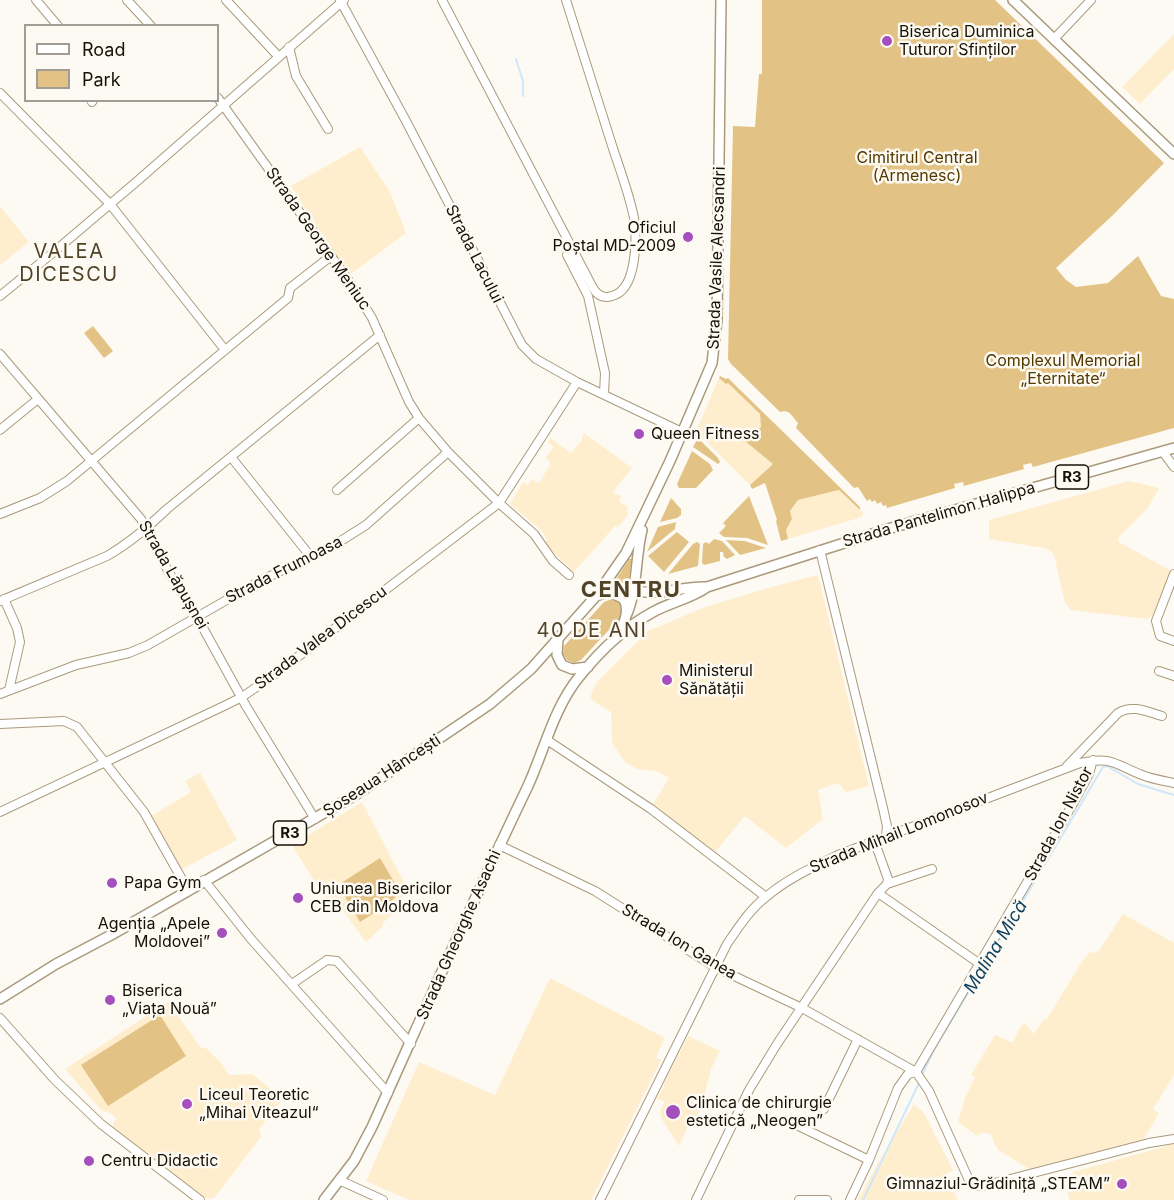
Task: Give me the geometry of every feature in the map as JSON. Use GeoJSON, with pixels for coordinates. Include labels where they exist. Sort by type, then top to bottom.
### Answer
{"type":"FeatureCollection","features":[{"type":"Feature","properties":{"kind":"main road","name":"Strada Vasile Alecsandri"},"geometry":{"type":"LineString","coordinates":[[596,596],[619,565],[646,513],[712,363],[716,337],[722,0]]}},
{"type":"Feature","properties":{"kind":"main road"},"geometry":{"type":"LineString","coordinates":[[1013,0],[1174,153]]}},
{"type":"Feature","properties":{"kind":"main road","name":"Strada Pantelimon Halippa"},"geometry":{"type":"LineString","coordinates":[[618,636],[646,616],[693,596],[706,587],[820,550],[1174,448]]}},
{"type":"Feature","properties":{"kind":"main road"},"geometry":{"type":"LineString","coordinates":[[626,616],[631,605],[638,548],[646,513]]}},
{"type":"Feature","properties":{"kind":"main road","name":"Strada Pantelimon Halippa"},"geometry":{"type":"LineString","coordinates":[[609,592],[664,591],[690,586],[706,587]]}},
{"type":"Feature","properties":{"kind":"main road"},"geometry":{"type":"LineString","coordinates":[[609,592],[624,599],[627,606],[626,616]]}},
{"type":"Feature","properties":{"kind":"main road","name":"R3"},"geometry":{"type":"LineString","coordinates":[[559,636],[596,596],[609,592]]}},
{"type":"Feature","properties":{"kind":"main road","name":"R3"},"geometry":{"type":"LineString","coordinates":[[588,666],[618,636],[626,616]]}},
{"type":"Feature","properties":{"kind":"main road"},"geometry":{"type":"LineString","coordinates":[[559,636],[556,650],[562,665],[572,669],[588,666]]}},
{"type":"Feature","properties":{"kind":"main road","name":"Șoseaua Hâncești"},"geometry":{"type":"LineString","coordinates":[[0,999],[56,964],[315,819],[394,770],[499,698],[531,669],[559,636]]}},
{"type":"Feature","properties":{"kind":"main road","name":"Strada Gheorghe Asachi"},"geometry":{"type":"LineString","coordinates":[[324,1200],[363,1145],[411,1044],[568,693],[588,666]]}},
{"type":"Feature","properties":{"kind":"street"},"geometry":{"type":"LineString","coordinates":[[36,0],[56,24]]}},
{"type":"Feature","properties":{"kind":"street"},"geometry":{"type":"LineString","coordinates":[[128,0],[149,24]]}},
{"type":"Feature","properties":{"kind":"street"},"geometry":{"type":"LineString","coordinates":[[226,0],[278,56]]}},
{"type":"Feature","properties":{"kind":"street"},"geometry":{"type":"LineString","coordinates":[[442,0],[593,288],[596,293],[606,297],[614,296],[622,291],[632,271],[635,246],[634,220],[566,0]]}},
{"type":"Feature","properties":{"kind":"street"},"geometry":{"type":"LineString","coordinates":[[1054,39],[1091,0]]}},
{"type":"Feature","properties":{"kind":"street"},"geometry":{"type":"LineString","coordinates":[[0,296],[110,204],[342,1]]}},
{"type":"Feature","properties":{"kind":"street","name":"Strada Lacului"},"geometry":{"type":"LineString","coordinates":[[342,1],[522,345],[536,360],[682,432]]}},
{"type":"Feature","properties":{"kind":"street"},"geometry":{"type":"LineString","coordinates":[[289,47],[296,76],[328,129]]}},
{"type":"Feature","properties":{"kind":"street"},"geometry":{"type":"LineString","coordinates":[[0,93],[110,204],[225,350]]}},
{"type":"Feature","properties":{"kind":"street","name":"Strada George Meniuc"},"geometry":{"type":"LineString","coordinates":[[219,99],[364,304],[419,418],[448,452],[534,534],[553,561],[569,575]]}},
{"type":"Feature","properties":{"kind":"street"},"geometry":{"type":"LineString","coordinates":[[567,255],[588,296],[605,374],[604,394]]}},
{"type":"Feature","properties":{"kind":"street"},"geometry":{"type":"LineString","coordinates":[[0,514],[50,493],[92,461],[288,298],[290,288],[331,256]]}},
{"type":"Feature","properties":{"kind":"street"},"geometry":{"type":"LineString","coordinates":[[9,690],[19,637],[2,600],[107,556],[147,529],[380,335]]}},
{"type":"Feature","properties":{"kind":"street","name":"Strada Lăpușnei"},"geometry":{"type":"LineString","coordinates":[[0,354],[141,519],[168,571],[198,617],[242,697],[315,819]]}},
{"type":"Feature","properties":{"kind":"street","name":"Strada Valea Dicescu"},"geometry":{"type":"LineString","coordinates":[[0,812],[242,697],[274,675],[499,503],[577,382]]}},
{"type":"Feature","properties":{"kind":"street"},"geometry":{"type":"LineString","coordinates":[[0,430],[38,399]]}},
{"type":"Feature","properties":{"kind":"street"},"geometry":{"type":"LineString","coordinates":[[337,490],[419,418]]}},
{"type":"Feature","properties":{"kind":"street","name":"Strada Frumoasa"},"geometry":{"type":"LineString","coordinates":[[0,694],[76,665],[129,653],[258,582],[336,544],[366,525],[448,452]]}},
{"type":"Feature","properties":{"kind":"street"},"geometry":{"type":"LineString","coordinates":[[1162,452],[1174,466]]}},
{"type":"Feature","properties":{"kind":"street"},"geometry":{"type":"LineString","coordinates":[[231,457],[311,557]]}},
{"type":"Feature","properties":{"kind":"street"},"geometry":{"type":"LineString","coordinates":[[820,550],[883,807],[887,826],[886,836]]}},
{"type":"Feature","properties":{"kind":"street"},"geometry":{"type":"LineString","coordinates":[[1174,574],[1156,621],[1160,636],[1174,641]]}},
{"type":"Feature","properties":{"kind":"street"},"geometry":{"type":"LineString","coordinates":[[1160,671],[1174,676]]}},
{"type":"Feature","properties":{"kind":"street","name":"Strada Ion Nistor"},"geometry":{"type":"LineString","coordinates":[[1066,767],[1118,713],[1125,709],[1133,708],[1162,716]]}},
{"type":"Feature","properties":{"kind":"street"},"geometry":{"type":"LineString","coordinates":[[0,724],[57,721],[70,723],[77,727],[154,828],[188,890]]}},
{"type":"Feature","properties":{"kind":"street"},"geometry":{"type":"LineString","coordinates":[[547,740],[651,809],[766,897]]}},
{"type":"Feature","properties":{"kind":"street"},"geometry":{"type":"LineString","coordinates":[[1093,760],[1111,760],[1144,776],[1174,783]]}},
{"type":"Feature","properties":{"kind":"street","name":"Strada Mihail Lomonosov"},"geometry":{"type":"LineString","coordinates":[[600,1200],[715,967],[734,934],[766,897],[806,870],[874,840],[1066,767],[1093,760]]}},
{"type":"Feature","properties":{"kind":"street","name":"Strada Ion Nistor"},"geometry":{"type":"LineString","coordinates":[[850,1200],[898,1088],[908,1074],[916,1072],[1074,802],[1089,774],[1093,760]]}},
{"type":"Feature","properties":{"kind":"street"},"geometry":{"type":"LineString","coordinates":[[874,840],[888,879],[887,884]]}},
{"type":"Feature","properties":{"kind":"street","name":"Strada Ion Ganea"},"geometry":{"type":"LineString","coordinates":[[499,845],[595,891],[715,967],[802,1008],[916,1072]]}},
{"type":"Feature","properties":{"kind":"street"},"geometry":{"type":"LineString","coordinates":[[696,1200],[749,1090],[878,893],[887,884],[932,869]]}},
{"type":"Feature","properties":{"kind":"street"},"geometry":{"type":"LineString","coordinates":[[204,880],[251,939],[388,1093]]}},
{"type":"Feature","properties":{"kind":"street"},"geometry":{"type":"LineString","coordinates":[[878,893],[980,964]]}},
{"type":"Feature","properties":{"kind":"street"},"geometry":{"type":"LineString","coordinates":[[292,984],[327,960],[337,961],[411,1044]]}},
{"type":"Feature","properties":{"kind":"street"},"geometry":{"type":"LineString","coordinates":[[0,1018],[55,1080],[101,1124],[200,1200]]}},
{"type":"Feature","properties":{"kind":"street"},"geometry":{"type":"LineString","coordinates":[[824,1109],[858,1039]]}},
{"type":"Feature","properties":{"kind":"street"},"geometry":{"type":"LineString","coordinates":[[916,1072],[928,1091],[968,1178],[973,1184],[980,1186],[1174,1138]]}},
{"type":"Feature","properties":{"kind":"street"},"geometry":{"type":"LineString","coordinates":[[788,1121],[869,1160]]}},
{"type":"Feature","properties":{"kind":"street"},"geometry":{"type":"LineString","coordinates":[[339,1180],[383,1200]]}},
{"type":"Feature","properties":{"kind":"street"},"geometry":{"type":"LineString","coordinates":[[799,1200],[827,1200]]}},
{"type":"Feature","properties":{"kind":"shaded area"},"geometry":{"type":"Polygon","coordinates":[[[1174,34],[1174,69],[1140,104],[1122,87],[1174,34]]]}},
{"type":"Feature","properties":{"kind":"shaded area"},"geometry":{"type":"Polygon","coordinates":[[[360,147],[390,192],[406,233],[349,275],[291,186],[360,147]]]}},
{"type":"Feature","properties":{"kind":"shaded area"},"geometry":{"type":"Polygon","coordinates":[[[0,206],[29,242],[0,265],[0,206]]]}},
{"type":"Feature","properties":{"kind":"shaded area"},"geometry":{"type":"Polygon","coordinates":[[[719,378],[728,382],[760,414],[761,426],[774,463],[750,485],[701,436],[703,432],[697,429],[719,378]]]}},
{"type":"Feature","properties":{"kind":"shaded area"},"geometry":{"type":"Polygon","coordinates":[[[584,433],[632,468],[613,493],[621,496],[619,502],[627,506],[628,515],[618,527],[615,526],[574,572],[543,542],[547,540],[541,530],[510,504],[523,482],[528,485],[532,479],[539,483],[551,463],[545,458],[554,447],[548,443],[550,438],[571,453],[583,439],[584,433]]]}},
{"type":"Feature","properties":{"kind":"shaded area"},"geometry":{"type":"Polygon","coordinates":[[[1129,481],[1159,488],[1148,508],[1118,538],[1119,542],[1171,571],[1156,614],[1146,619],[1071,610],[1065,603],[1054,555],[1050,551],[989,539],[989,520],[1129,481]]]}},
{"type":"Feature","properties":{"kind":"shaded area"},"geometry":{"type":"Polygon","coordinates":[[[839,490],[863,513],[862,517],[788,539],[786,530],[792,520],[790,511],[798,500],[839,490]]]}},
{"type":"Feature","properties":{"kind":"shaded area"},"geometry":{"type":"Polygon","coordinates":[[[818,575],[869,786],[846,792],[838,783],[818,790],[823,819],[786,848],[745,816],[715,852],[652,806],[669,778],[657,771],[637,769],[625,762],[612,743],[611,712],[590,699],[592,692],[597,682],[648,631],[705,607],[818,575]]]}},
{"type":"Feature","properties":{"kind":"shaded area"},"geometry":{"type":"Polygon","coordinates":[[[200,773],[237,840],[182,869],[151,816],[191,792],[185,781],[200,773]]]}},
{"type":"Feature","properties":{"kind":"shaded area"},"geometry":{"type":"Polygon","coordinates":[[[362,802],[409,892],[401,898],[396,910],[382,924],[383,926],[366,942],[339,905],[332,909],[292,845],[362,802]]]}},
{"type":"Feature","properties":{"kind":"shaded area"},"geometry":{"type":"Polygon","coordinates":[[[1123,914],[1174,943],[1174,1075],[1153,1109],[1159,1113],[1144,1139],[1029,1169],[997,1149],[991,1134],[981,1133],[977,1136],[958,1122],[965,1098],[975,1077],[971,1075],[995,1035],[1013,1043],[1020,1027],[1025,1023],[1034,1034],[1044,1019],[1046,1020],[1081,963],[1090,952],[1095,953],[1100,949],[1123,914]]]}},
{"type":"Feature","properties":{"kind":"shaded area"},"geometry":{"type":"Polygon","coordinates":[[[550,978],[665,1038],[656,1057],[661,1060],[591,1200],[409,1200],[366,1181],[419,1062],[495,1095],[550,978]]]}},
{"type":"Feature","properties":{"kind":"shaded area","name":"Liceul Teoretic „Mihai Viteazul“"},"geometry":{"type":"Polygon","coordinates":[[[168,1002],[201,1048],[206,1048],[229,1075],[252,1074],[283,1099],[259,1129],[261,1137],[214,1198],[207,1199],[113,1129],[113,1123],[117,1119],[101,1110],[65,1069],[168,1002]]]}},
{"type":"Feature","properties":{"kind":"shaded area"},"geometry":{"type":"Polygon","coordinates":[[[688,1036],[720,1051],[711,1069],[701,1108],[697,1116],[693,1115],[679,1146],[661,1118],[660,1111],[665,1101],[656,1099],[688,1036]]]}},
{"type":"Feature","properties":{"kind":"shaded area"},"geometry":{"type":"Polygon","coordinates":[[[914,1104],[924,1113],[953,1170],[946,1175],[958,1200],[858,1200],[878,1163],[914,1104]]]}},
{"type":"Feature","properties":{"kind":"shaded area","name":"Gimnaziul-Grădiniță „STEAM”"},"geometry":{"type":"Polygon","coordinates":[[[1174,1144],[1174,1200],[1070,1200],[1068,1195],[1073,1172],[1174,1144]]]}},
{"type":"Feature","properties":{"kind":"green space","name":"Cimitirul Central (Armenesc)"},"geometry":{"type":"Polygon","coordinates":[[[762,0],[995,0],[1164,163],[1056,268],[1066,280],[1076,287],[1108,283],[1138,256],[1161,296],[1174,299],[1174,428],[1033,467],[1031,463],[1023,465],[1024,469],[964,486],[963,482],[954,484],[955,488],[887,508],[881,502],[877,504],[875,500],[867,501],[858,487],[854,488],[796,428],[798,423],[790,414],[780,412],[731,364],[728,359],[733,126],[755,127],[759,74],[762,74],[762,0]]]}},
{"type":"Feature","properties":{"kind":"green space"},"geometry":{"type":"Polygon","coordinates":[[[93,326],[113,351],[104,358],[84,333],[93,326]]]}},
{"type":"Feature","properties":{"kind":"green space"},"geometry":{"type":"Polygon","coordinates":[[[720,376],[728,378],[860,507],[860,510],[839,490],[798,500],[790,511],[792,519],[786,530],[788,539],[781,541],[765,483],[752,489],[750,485],[773,464],[745,441],[761,427],[760,414],[728,383],[726,384],[719,378],[720,376]]]}},
{"type":"Feature","properties":{"kind":"green space"},"geometry":{"type":"Polygon","coordinates":[[[698,438],[718,458],[720,462],[718,464],[693,447],[698,438]]]}},
{"type":"Feature","properties":{"kind":"green space"},"geometry":{"type":"Polygon","coordinates":[[[692,451],[710,464],[713,470],[696,488],[679,488],[677,484],[692,451]]]}},
{"type":"Feature","properties":{"kind":"green space"},"geometry":{"type":"Polygon","coordinates":[[[749,496],[768,545],[747,538],[724,537],[719,533],[726,526],[723,523],[749,496]]]}},
{"type":"Feature","properties":{"kind":"green space"},"geometry":{"type":"Polygon","coordinates":[[[671,498],[681,509],[681,515],[660,522],[671,498]]]}},
{"type":"Feature","properties":{"kind":"green space"},"geometry":{"type":"Polygon","coordinates":[[[676,522],[675,529],[647,552],[658,527],[676,522]]]}},
{"type":"Feature","properties":{"kind":"green space"},"geometry":{"type":"Polygon","coordinates":[[[677,532],[689,542],[664,572],[648,556],[677,532]]]}},
{"type":"Feature","properties":{"kind":"green space"},"geometry":{"type":"Polygon","coordinates":[[[714,539],[722,541],[735,555],[727,559],[723,552],[720,552],[720,561],[704,565],[702,563],[703,544],[706,542],[709,544],[714,539]]]}},
{"type":"Feature","properties":{"kind":"green space"},"geometry":{"type":"Polygon","coordinates":[[[726,540],[745,541],[766,548],[740,555],[726,540]]]}},
{"type":"Feature","properties":{"kind":"green space"},"geometry":{"type":"Polygon","coordinates":[[[697,542],[700,544],[698,566],[668,574],[693,544],[697,542]]]}},
{"type":"Feature","properties":{"kind":"green space"},"geometry":{"type":"Polygon","coordinates":[[[629,559],[632,559],[628,584],[613,584],[629,559]]]}},
{"type":"Feature","properties":{"kind":"green space"},"geometry":{"type":"Polygon","coordinates":[[[612,599],[621,604],[623,614],[581,660],[574,663],[567,660],[563,654],[564,646],[604,602],[612,599]]]}},
{"type":"Feature","properties":{"kind":"green space"},"geometry":{"type":"Polygon","coordinates":[[[380,858],[400,892],[390,903],[360,922],[338,885],[380,858]]]}},
{"type":"Feature","properties":{"kind":"green space"},"geometry":{"type":"Polygon","coordinates":[[[160,1015],[186,1056],[108,1106],[81,1065],[160,1015]]]}},
{"type":"Feature","properties":{"kind":"waterway"},"geometry":{"type":"LineString","coordinates":[[516,59],[523,81],[523,96]]}},
{"type":"Feature","properties":{"kind":"waterway","name":"Malina Mică"},"geometry":{"type":"LineString","coordinates":[[922,1075],[934,1050],[1103,767],[1107,766],[1138,784],[1174,795]]}},
{"type":"Feature","properties":{"kind":"waterway","name":"Malina Mică"},"geometry":{"type":"LineString","coordinates":[[863,1200],[920,1081]]}},
{"type":"Feature","properties":{"kind":"place","name":"Biserica Duminica Tuturor Sfinților"},"geometry":{"type":"Point","coordinates":[887,41]}},
{"type":"Feature","properties":{"kind":"place","name":"Oficiul Poștal MD-2009"},"geometry":{"type":"Point","coordinates":[688,237]}},
{"type":"Feature","properties":{"kind":"place","name":"Queen Fitness"},"geometry":{"type":"Point","coordinates":[639,434]}},
{"type":"Feature","properties":{"kind":"place","name":"Ministerul Sănătății"},"geometry":{"type":"Point","coordinates":[667,680]}},
{"type":"Feature","properties":{"kind":"place","name":"Papa Gym"},"geometry":{"type":"Point","coordinates":[112,883]}},
{"type":"Feature","properties":{"kind":"place","name":"Uniunea Bisericilor CEB din Moldova"},"geometry":{"type":"Point","coordinates":[298,898]}},
{"type":"Feature","properties":{"kind":"place","name":"Agenția „Apele Moldovei”"},"geometry":{"type":"Point","coordinates":[222,933]}},
{"type":"Feature","properties":{"kind":"place","name":"Biserica „Viața Nouă”"},"geometry":{"type":"Point","coordinates":[110,1000]}},
{"type":"Feature","properties":{"kind":"place","name":"Liceul Teoretic „Mihai Viteazul“"},"geometry":{"type":"Point","coordinates":[187,1104]}},
{"type":"Feature","properties":{"kind":"place","name":"Clinica de chirurgie estetică „Neogen”"},"geometry":{"type":"Point","coordinates":[673,1112]}},
{"type":"Feature","properties":{"kind":"place","name":"Centru Didactic"},"geometry":{"type":"Point","coordinates":[89,1161]}},
{"type":"Feature","properties":{"kind":"place","name":"Gimnaziul-Grădiniță „STEAM”"},"geometry":{"type":"Point","coordinates":[1122,1184]}},
{"type":"Feature","properties":{"kind":"district","name":"VALEA DICESCU"},"geometry":{"type":"Point","coordinates":[69,264]}},
{"type":"Feature","properties":{"kind":"district","name":"CENTRU"},"geometry":{"type":"Point","coordinates":[631,590]}},
{"type":"Feature","properties":{"kind":"district","name":"40 DE ANI"},"geometry":{"type":"Point","coordinates":[592,631]}},
{"type":"Feature","properties":{"kind":"park label","name":"Complexul Memorial „Eternitate“"},"geometry":{"type":"Point","coordinates":[1063,370]}}]}
